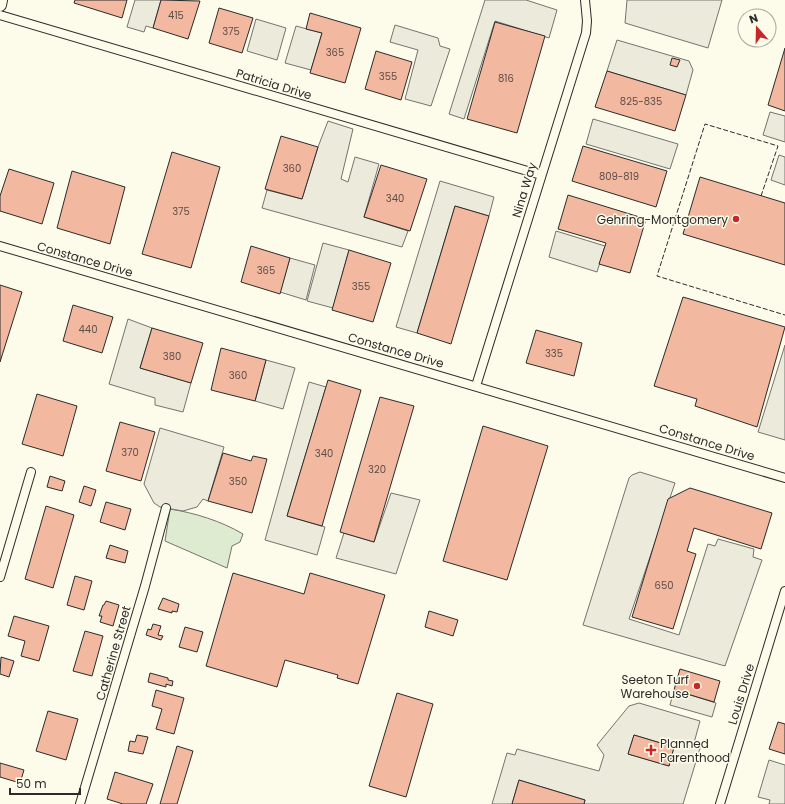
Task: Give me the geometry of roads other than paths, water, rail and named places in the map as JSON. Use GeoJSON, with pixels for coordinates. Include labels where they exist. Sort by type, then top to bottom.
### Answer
{"type":"FeatureCollection","features":[{"type":"Feature","properties":{"kind":"street"},"geometry":{"type":"LineString","coordinates":[[0,5],[1,0]]}},
{"type":"Feature","properties":{"kind":"street","name":"Nina Way"},"geometry":{"type":"LineString","coordinates":[[476,386],[586,33],[587,21],[585,0]]}},
{"type":"Feature","properties":{"kind":"street","name":"Patricia Drive"},"geometry":{"type":"LineString","coordinates":[[0,15],[541,175]]}},
{"type":"Feature","properties":{"kind":"street","name":"Constance Drive"},"geometry":{"type":"LineString","coordinates":[[0,246],[785,478]]}},
{"type":"Feature","properties":{"kind":"street"},"geometry":{"type":"LineString","coordinates":[[0,576],[31,472]]}},
{"type":"Feature","properties":{"kind":"street","name":"Catherine Street"},"geometry":{"type":"LineString","coordinates":[[80,804],[141,600],[166,508]]}},
{"type":"Feature","properties":{"kind":"street","name":"Louis Drive"},"geometry":{"type":"LineString","coordinates":[[720,804],[785,591]]}},
{"type":"Feature","properties":{"kind":"place","name":"Gehring-Montgomery"},"geometry":{"type":"Point","coordinates":[736,219]}},
{"type":"Feature","properties":{"kind":"place","name":"Seeton Turf Warehouse"},"geometry":{"type":"Point","coordinates":[697,686]}},
{"type":"Feature","properties":{"kind":"place","name":"Planned Parenthood"},"geometry":{"type":"Point","coordinates":[651,750]}}]}
